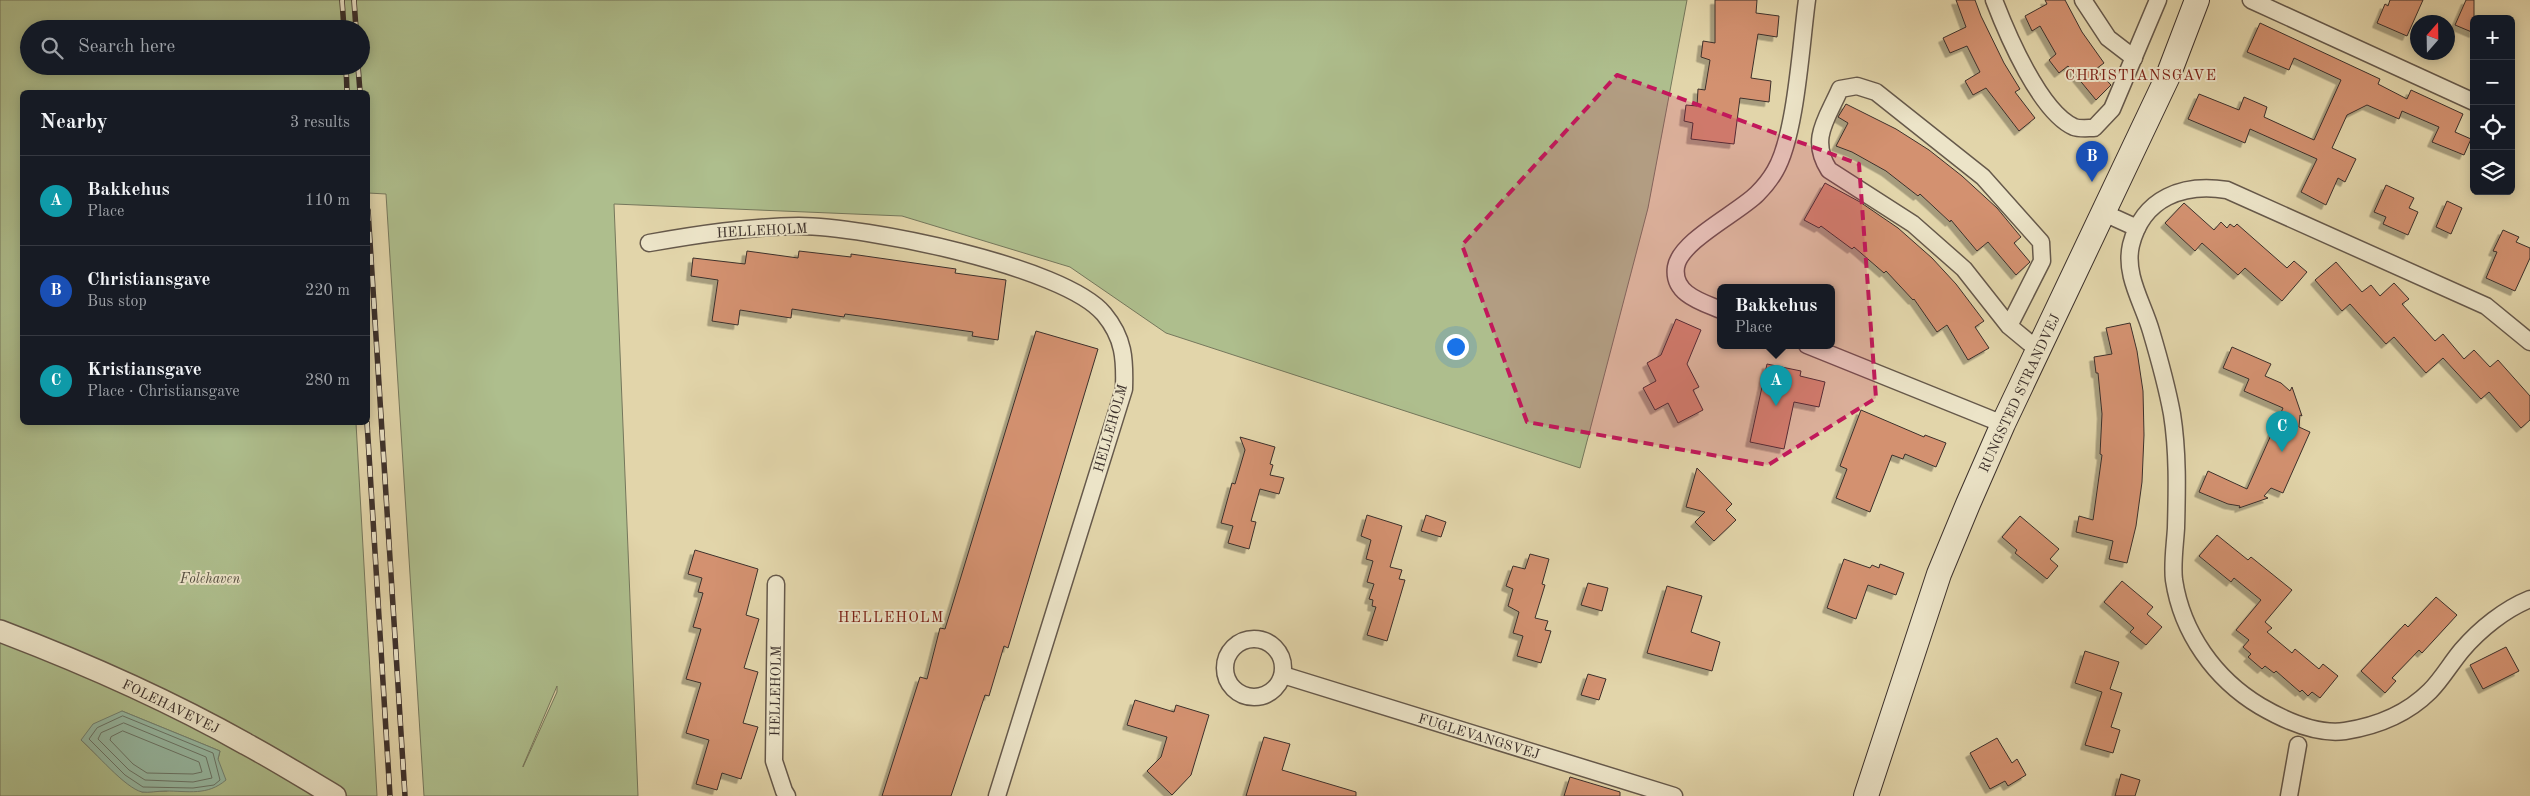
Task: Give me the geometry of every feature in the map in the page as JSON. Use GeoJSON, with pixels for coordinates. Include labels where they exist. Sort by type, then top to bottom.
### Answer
{"type":"FeatureCollection","features":[{"type":"Feature","properties":{"kind":"main road","name":"RUNGSTED STRANDVEJ"},"geometry":{"type":"LineString","coordinates":[[1866,796],[1940,572],[2003,424],[2168,76],[2196,0]]}},
{"type":"Feature","properties":{"kind":"street"},"geometry":{"type":"LineString","coordinates":[[1717,308],[1692,298],[1682,288],[1677,279],[1676,266],[1685,249],[1757,194],[1776,170],[1787,141],[1807,0]]}},
{"type":"Feature","properties":{"kind":"street"},"geometry":{"type":"LineString","coordinates":[[1994,0],[2006,33],[2032,80],[2058,116],[2075,128],[2094,128],[2112,109],[2158,0]]}},
{"type":"Feature","properties":{"kind":"street"},"geometry":{"type":"LineString","coordinates":[[2083,0],[2108,38],[2134,58]]}},
{"type":"Feature","properties":{"kind":"street"},"geometry":{"type":"LineString","coordinates":[[2251,0],[2470,100]]}},
{"type":"Feature","properties":{"kind":"street"},"geometry":{"type":"LineString","coordinates":[[2009,326],[2042,261],[2041,242],[1983,177],[1876,92],[1857,86],[1840,89],[1820,136],[1820,157],[1829,170],[1913,224],[1964,269],[2009,326],[2038,350]]}},
{"type":"Feature","properties":{"kind":"street"},"geometry":{"type":"LineString","coordinates":[[2530,342],[2486,306],[2227,190],[2206,186],[2185,189],[2172,194],[2149,211],[2137,228],[2131,246],[2130,264],[2133,282],[2151,331],[2172,414],[2177,478],[2174,580],[2185,621],[2200,650],[2224,680],[2244,696],[2274,714],[2310,728],[2343,731],[2376,724],[2404,712],[2430,691],[2464,648],[2485,628],[2516,605],[2530,599]]}},
{"type":"Feature","properties":{"kind":"street"},"geometry":{"type":"LineString","coordinates":[[2104,213],[2137,228]]}},
{"type":"Feature","properties":{"kind":"street","name":"HELLEHOLM"},"geometry":{"type":"LineString","coordinates":[[649,243],[734,229],[802,226],[871,234],[947,247],[1041,278],[1081,296],[1103,313],[1118,336],[1125,358],[1124,389],[997,796]]}},
{"type":"Feature","properties":{"kind":"street"},"geometry":{"type":"LineString","coordinates":[[1817,349],[2003,424]]}},
{"type":"Feature","properties":{"kind":"street","name":"HELLEHOLM"},"geometry":{"type":"LineString","coordinates":[[776,584],[774,761],[787,796]]}},
{"type":"Feature","properties":{"kind":"street","name":"FOLEHAVEVEJ"},"geometry":{"type":"LineString","coordinates":[[0,631],[64,656],[198,718],[247,744],[335,796]]}},
{"type":"Feature","properties":{"kind":"street","name":"FUGLEVANGSVEJ"},"geometry":{"type":"LineString","coordinates":[[1283,675],[1674,796]]}},
{"type":"Feature","properties":{"kind":"street"},"geometry":{"type":"LineString","coordinates":[[2289,796],[2298,746]]}},
{"type":"Feature","properties":{"kind":"highlighted area"},"geometry":{"type":"Polygon","coordinates":[[[1617,75],[1859,164],[1876,398],[1768,465],[1527,422],[1462,245],[1617,75]]]}},
{"type":"Feature","properties":{"kind":"green space","name":"Folehaven"},"geometry":{"type":"Polygon","coordinates":[[[0,0],[1687,0],[1648,208],[1580,468],[1166,333],[1070,267],[902,216],[614,204],[638,796],[424,796],[386,194],[370,193],[370,90],[20,90],[20,425],[356,425],[377,796],[0,796],[0,0]],[[557,686],[523,766],[523,767],[557,692],[557,686]],[[122,711],[81,740],[122,779],[142,792],[167,791],[218,759],[220,751],[122,711]]]}},
{"type":"Feature","properties":{"kind":"water"},"geometry":{"type":"Polygon","coordinates":[[[122,711],[220,751],[218,759],[226,780],[205,791],[142,792],[127,784],[81,740],[93,724],[122,711]]]}},
{"type":"Feature","properties":{"kind":"building"},"geometry":{"type":"Polygon","coordinates":[[[1715,0],[1757,0],[1756,13],[1779,16],[1777,37],[1758,34],[1751,78],[1771,81],[1769,102],[1740,98],[1734,144],[1691,139],[1693,123],[1684,121],[1686,105],[1697,106],[1698,89],[1705,90],[1710,60],[1701,57],[1703,41],[1715,43],[1715,0]]]}},
{"type":"Feature","properties":{"kind":"building"},"geometry":{"type":"Polygon","coordinates":[[[1956,0],[1975,0],[2004,63],[2020,89],[2015,92],[2035,118],[2019,131],[1986,88],[1973,95],[1965,81],[1980,72],[1967,46],[1950,53],[1943,38],[1966,27],[1956,0]]]}},
{"type":"Feature","properties":{"kind":"building"},"geometry":{"type":"Polygon","coordinates":[[[2045,0],[2065,0],[2082,32],[2104,63],[2096,69],[2111,85],[2096,100],[2068,66],[2059,73],[2049,60],[2056,54],[2040,26],[2032,31],[2025,16],[2047,4],[2045,0]]]}},
{"type":"Feature","properties":{"kind":"building"},"geometry":{"type":"Polygon","coordinates":[[[2390,0],[2423,0],[2416,15],[2410,15],[2410,29],[2407,36],[2377,23],[2385,4],[2388,6],[2390,0]]]}},
{"type":"Feature","properties":{"kind":"building"},"geometry":{"type":"Polygon","coordinates":[[[2466,0],[2474,0],[2474,15],[2470,15],[2470,31],[2455,25],[2466,0]]]}},
{"type":"Feature","properties":{"kind":"building"},"geometry":{"type":"Polygon","coordinates":[[[2260,23],[2380,79],[2378,84],[2407,99],[2411,90],[2463,114],[2455,132],[2470,139],[2470,141],[2464,155],[2432,142],[2439,127],[2402,111],[2399,119],[2367,105],[2347,115],[2332,148],[2356,159],[2345,182],[2338,178],[2326,205],[2301,192],[2317,159],[2250,129],[2245,143],[2188,119],[2199,94],[2239,110],[2244,97],[2267,107],[2264,117],[2314,140],[2341,80],[2294,58],[2289,70],[2247,52],[2260,23]]]}},
{"type":"Feature","properties":{"kind":"building"},"geometry":{"type":"Polygon","coordinates":[[[1846,104],[1896,129],[1929,150],[1962,176],[1997,208],[2021,237],[2014,243],[2030,262],[2016,275],[1988,242],[1977,251],[1951,220],[1950,222],[1920,194],[1918,196],[1886,171],[1852,152],[1836,146],[1848,123],[1838,117],[1846,104]]]}},
{"type":"Feature","properties":{"kind":"building"},"geometry":{"type":"Polygon","coordinates":[[[1825,183],[1860,202],[1898,228],[1932,258],[1956,284],[1984,321],[1975,327],[1989,348],[1968,360],[1947,325],[1937,332],[1914,299],[1886,271],[1884,273],[1854,247],[1852,249],[1821,226],[1819,228],[1804,220],[1825,183]]]}},
{"type":"Feature","properties":{"kind":"building"},"geometry":{"type":"Polygon","coordinates":[[[2386,185],[2414,198],[2409,208],[2418,212],[2408,235],[2383,224],[2386,217],[2374,212],[2386,185]]]}},
{"type":"Feature","properties":{"kind":"building"},"geometry":{"type":"Polygon","coordinates":[[[2447,201],[2462,208],[2451,234],[2436,227],[2447,201]]]}},
{"type":"Feature","properties":{"kind":"building"},"geometry":{"type":"Polygon","coordinates":[[[2184,203],[2214,230],[2221,222],[2227,228],[2230,224],[2234,227],[2237,224],[2287,268],[2294,261],[2307,272],[2282,301],[2245,268],[2238,275],[2202,243],[2195,251],[2165,223],[2184,203]]]}},
{"type":"Feature","properties":{"kind":"building"},"geometry":{"type":"Polygon","coordinates":[[[2503,230],[2519,237],[2516,242],[2530,248],[2530,258],[2515,291],[2486,278],[2497,252],[2493,251],[2503,230]]]}},
{"type":"Feature","properties":{"kind":"building"},"geometry":{"type":"Polygon","coordinates":[[[747,251],[798,258],[799,251],[851,257],[851,254],[956,269],[955,273],[1006,280],[998,340],[972,336],[973,332],[845,314],[844,317],[792,309],[791,318],[740,310],[738,325],[712,321],[718,280],[691,276],[693,258],[745,264],[747,251]]]}},
{"type":"Feature","properties":{"kind":"building"},"geometry":{"type":"Polygon","coordinates":[[[2336,262],[2362,292],[2371,285],[2380,296],[2394,283],[2409,299],[2402,304],[2435,341],[2443,334],[2464,359],[2474,350],[2490,367],[2498,360],[2530,396],[2530,420],[2521,428],[2489,392],[2481,399],[2443,358],[2426,373],[2394,337],[2386,344],[2350,304],[2342,311],[2315,280],[2336,262]]]}},
{"type":"Feature","properties":{"kind":"building"},"geometry":{"type":"Polygon","coordinates":[[[1676,319],[1701,330],[1687,364],[1699,387],[1693,390],[1703,410],[1678,423],[1668,403],[1655,410],[1643,388],[1656,381],[1647,363],[1661,355],[1676,319]]]}},
{"type":"Feature","properties":{"kind":"building"},"geometry":{"type":"Polygon","coordinates":[[[2130,323],[2137,351],[2143,391],[2144,435],[2142,482],[2136,526],[2127,563],[2109,559],[2113,541],[2076,532],[2079,516],[2093,520],[2102,455],[2100,454],[2102,414],[2098,373],[2096,373],[2094,357],[2112,354],[2106,328],[2130,323]]]}},
{"type":"Feature","properties":{"kind":"building"},"geometry":{"type":"Polygon","coordinates":[[[1036,331],[1098,349],[1008,648],[1004,646],[989,696],[985,695],[951,796],[882,796],[920,677],[927,679],[940,628],[945,629],[1036,331]]]}},
{"type":"Feature","properties":{"kind":"building"},"geometry":{"type":"Polygon","coordinates":[[[2232,347],[2271,364],[2265,376],[2281,383],[2290,391],[2292,387],[2302,416],[2300,415],[2299,427],[2310,432],[2283,493],[2271,488],[2264,496],[2268,498],[2239,508],[2240,506],[2228,504],[2199,492],[2208,471],[2247,489],[2283,408],[2244,391],[2249,379],[2223,368],[2232,347]]]}},
{"type":"Feature","properties":{"kind":"building"},"geometry":{"type":"Polygon","coordinates":[[[1767,364],[1801,371],[1800,376],[1825,382],[1819,407],[1794,402],[1784,449],[1750,442],[1767,364]]]}},
{"type":"Feature","properties":{"kind":"building"},"geometry":{"type":"Polygon","coordinates":[[[1861,410],[1924,437],[1925,435],[1946,443],[1936,467],[1905,454],[1903,459],[1892,455],[1870,512],[1836,498],[1847,469],[1840,466],[1861,410]]]}},
{"type":"Feature","properties":{"kind":"building"},"geometry":{"type":"Polygon","coordinates":[[[1240,437],[1275,447],[1270,464],[1273,465],[1270,475],[1284,478],[1279,494],[1260,489],[1251,521],[1256,522],[1249,549],[1228,543],[1233,526],[1221,523],[1232,483],[1235,484],[1245,450],[1240,437]]]}},
{"type":"Feature","properties":{"kind":"building"},"geometry":{"type":"Polygon","coordinates":[[[1697,468],[1732,504],[1726,510],[1736,520],[1714,541],[1695,522],[1705,512],[1686,507],[1697,468]]]}},
{"type":"Feature","properties":{"kind":"building"},"geometry":{"type":"Polygon","coordinates":[[[1367,515],[1402,526],[1390,567],[1402,570],[1399,579],[1405,580],[1387,641],[1367,635],[1376,607],[1372,606],[1373,600],[1369,599],[1374,584],[1367,582],[1373,561],[1366,559],[1371,540],[1361,536],[1367,515]]]}},
{"type":"Feature","properties":{"kind":"building"},"geometry":{"type":"Polygon","coordinates":[[[1426,515],[1446,522],[1441,537],[1421,531],[1426,515]]]}},
{"type":"Feature","properties":{"kind":"building"},"geometry":{"type":"Polygon","coordinates":[[[2020,516],[2059,549],[2050,559],[2058,566],[2047,579],[2015,553],[2017,550],[2002,537],[2020,516]]]}},
{"type":"Feature","properties":{"kind":"building"},"geometry":{"type":"Polygon","coordinates":[[[2217,535],[2248,560],[2251,557],[2292,590],[2265,622],[2272,628],[2267,632],[2292,653],[2295,649],[2319,669],[2323,664],[2338,676],[2320,698],[2312,692],[2308,696],[2302,690],[2300,692],[2276,671],[2274,673],[2265,666],[2262,669],[2248,657],[2251,654],[2243,647],[2249,640],[2236,630],[2261,600],[2234,578],[2231,582],[2199,556],[2217,535]]]}},
{"type":"Feature","properties":{"kind":"building"},"geometry":{"type":"Polygon","coordinates":[[[695,550],[758,569],[746,615],[759,619],[744,668],[758,672],[743,723],[758,727],[741,779],[722,773],[717,790],[696,784],[709,740],[686,733],[701,683],[686,679],[701,629],[693,627],[703,593],[698,592],[702,578],[688,574],[695,550]]]}},
{"type":"Feature","properties":{"kind":"building"},"geometry":{"type":"Polygon","coordinates":[[[1530,554],[1549,559],[1542,584],[1545,585],[1535,618],[1548,621],[1545,630],[1551,631],[1541,663],[1517,656],[1523,636],[1513,633],[1519,612],[1508,606],[1513,589],[1506,586],[1513,566],[1525,569],[1530,554]]]}},
{"type":"Feature","properties":{"kind":"building"},"geometry":{"type":"Polygon","coordinates":[[[1844,559],[1870,568],[1872,565],[1879,568],[1880,564],[1904,573],[1896,595],[1868,585],[1856,619],[1827,608],[1844,559]]]}},
{"type":"Feature","properties":{"kind":"building"},"geometry":{"type":"Polygon","coordinates":[[[2122,581],[2153,607],[2147,614],[2162,627],[2146,645],[2130,632],[2134,628],[2104,602],[2122,581]]]}},
{"type":"Feature","properties":{"kind":"building"},"geometry":{"type":"Polygon","coordinates":[[[1588,583],[1608,588],[1602,611],[1581,605],[1588,583]]]}},
{"type":"Feature","properties":{"kind":"building"},"geometry":{"type":"Polygon","coordinates":[[[1667,586],[1702,596],[1691,632],[1720,642],[1712,671],[1647,653],[1667,586]]]}},
{"type":"Feature","properties":{"kind":"building"},"geometry":{"type":"Polygon","coordinates":[[[2436,597],[2457,615],[2422,653],[2419,650],[2392,678],[2396,681],[2385,693],[2361,671],[2405,624],[2408,627],[2436,597]]]}},
{"type":"Feature","properties":{"kind":"building"},"geometry":{"type":"Polygon","coordinates":[[[2506,647],[2519,671],[2483,689],[2470,665],[2506,647]]]}},
{"type":"Feature","properties":{"kind":"building"},"geometry":{"type":"Polygon","coordinates":[[[2085,651],[2119,662],[2110,689],[2122,693],[2111,727],[2120,730],[2113,753],[2085,745],[2102,692],[2075,683],[2085,651]]]}},
{"type":"Feature","properties":{"kind":"building"},"geometry":{"type":"Polygon","coordinates":[[[1588,674],[1606,679],[1599,700],[1581,695],[1588,674]]]}},
{"type":"Feature","properties":{"kind":"building"},"geometry":{"type":"Polygon","coordinates":[[[1135,700],[1174,712],[1176,705],[1209,715],[1191,775],[1172,795],[1147,771],[1161,757],[1167,737],[1127,725],[1135,700]]]}},
{"type":"Feature","properties":{"kind":"building"},"geometry":{"type":"Polygon","coordinates":[[[1264,737],[1290,744],[1282,770],[1356,792],[1356,796],[1246,796],[1264,737]]]}},
{"type":"Feature","properties":{"kind":"building"},"geometry":{"type":"Polygon","coordinates":[[[1997,738],[2012,763],[2017,759],[2026,775],[2008,786],[2005,781],[1990,789],[1970,753],[1997,738]]]}},
{"type":"Feature","properties":{"kind":"building"},"geometry":{"type":"Polygon","coordinates":[[[2121,774],[2140,780],[2135,796],[2115,796],[2121,774]]]}},
{"type":"Feature","properties":{"kind":"building"},"geometry":{"type":"Polygon","coordinates":[[[1570,777],[1620,792],[1620,796],[1564,796],[1570,777]]]}},
{"type":"Feature","properties":{"kind":"railway"},"geometry":{"type":"LineString","coordinates":[[342,0],[343,20]]}},
{"type":"Feature","properties":{"kind":"railway"},"geometry":{"type":"LineString","coordinates":[[354,0],[355,20]]}},
{"type":"Feature","properties":{"kind":"railway"},"geometry":{"type":"LineString","coordinates":[[346,75],[347,90]]}},
{"type":"Feature","properties":{"kind":"railway"},"geometry":{"type":"LineString","coordinates":[[359,75],[360,90]]}},
{"type":"Feature","properties":{"kind":"railway"},"geometry":{"type":"LineString","coordinates":[[370,242],[405,796]]}},
{"type":"Feature","properties":{"kind":"railway"},"geometry":{"type":"LineString","coordinates":[[367,425],[390,796]]}},
{"type":"Feature","properties":{"kind":"place","name":"Christiansgave"},"geometry":{"type":"Point","coordinates":[2092,182]}},
{"type":"Feature","properties":{"kind":"place","name":"Bakkehus"},"geometry":{"type":"Point","coordinates":[1776,406]}},
{"type":"Feature","properties":{"kind":"place","name":"Kristiansgave"},"geometry":{"type":"Point","coordinates":[2282,452]}},
{"type":"Feature","properties":{"kind":"district","name":"CHRISTIANSGAVE"},"geometry":{"type":"Point","coordinates":[2141,75]}},
{"type":"Feature","properties":{"kind":"district","name":"HELLEHOLM"},"geometry":{"type":"Point","coordinates":[891,617]}}]}
